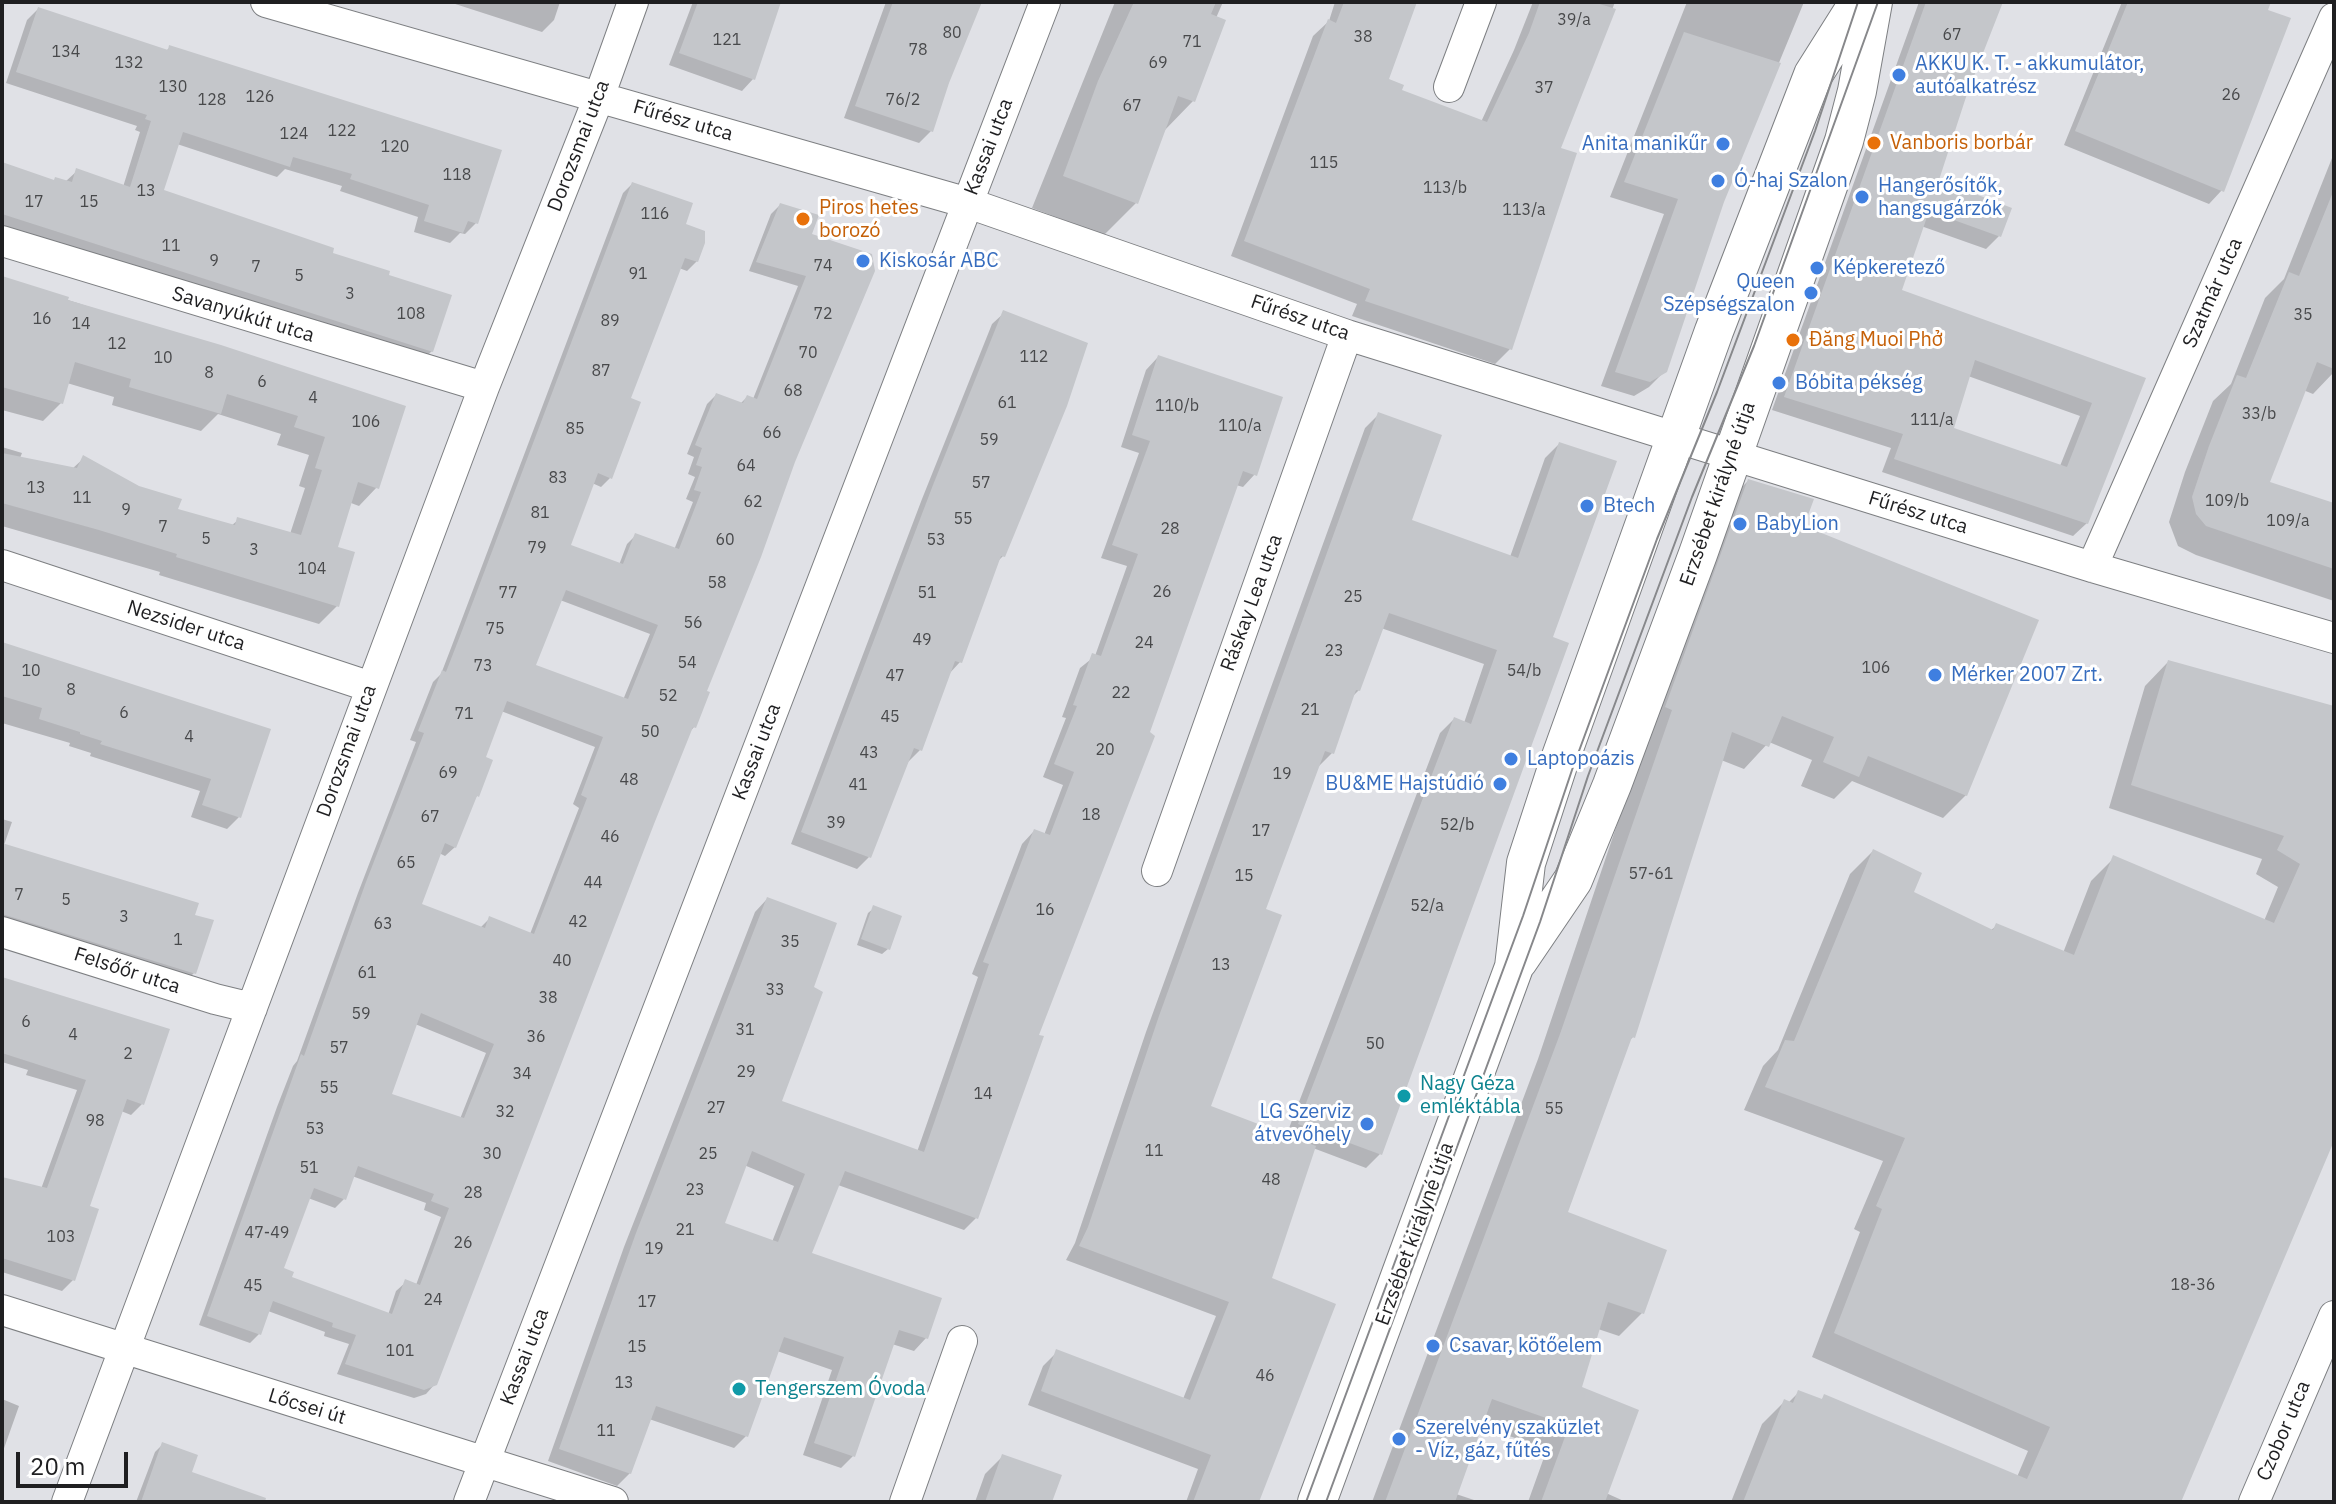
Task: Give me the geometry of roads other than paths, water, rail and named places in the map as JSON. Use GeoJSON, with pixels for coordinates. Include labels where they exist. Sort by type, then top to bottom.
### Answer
{"type":"FeatureCollection","features":[{"type":"Feature","properties":{"kind":"street","name":"Fűrész utca"},"geometry":{"type":"LineString","coordinates":[[266,2],[968,203],[1347,335],[2092,567],[2334,638]]}},
{"type":"Feature","properties":{"kind":"street","name":"Dorozsmai utca"},"geometry":{"type":"LineString","coordinates":[[67,1502],[484,387],[599,97],[633,2]]}},
{"type":"Feature","properties":{"kind":"street","name":"Kassai utca"},"geometry":{"type":"LineString","coordinates":[[469,1502],[1045,2]]}},
{"type":"Feature","properties":{"kind":"street"},"geometry":{"type":"LineString","coordinates":[[1449,87],[1481,2]]}},
{"type":"Feature","properties":{"kind":"street","name":"Erzsébet királyné útja"},"geometry":{"type":"LineString","coordinates":[[1317,1502],[1514,967],[1526,863],[1558,765],[1676,438],[1797,111],[1813,75],[1859,2]]}},
{"type":"Feature","properties":{"kind":"street","name":"Erzsébet királyné útja"},"geometry":{"type":"LineString","coordinates":[[1514,967],[1573,880],[1628,741],[1844,141],[1857,91],[1873,2]]}},
{"type":"Feature","properties":{"kind":"street","name":"Szatmár utca"},"geometry":{"type":"LineString","coordinates":[[2092,567],[2334,18]]}},
{"type":"Feature","properties":{"kind":"street","name":"Savanyúkút utca"},"geometry":{"type":"LineString","coordinates":[[2,241],[484,387]]}},
{"type":"Feature","properties":{"kind":"street","name":"Ráskay Lea utca"},"geometry":{"type":"LineString","coordinates":[[1157,871],[1347,335]]}},
{"type":"Feature","properties":{"kind":"street","name":"Nezsider utca"},"geometry":{"type":"LineString","coordinates":[[2,565],[371,687]]}},
{"type":"Feature","properties":{"kind":"street","name":"Felsőőr utca"},"geometry":{"type":"LineString","coordinates":[[2,932],[252,1008]]}},
{"type":"Feature","properties":{"kind":"street","name":"Lőcsei út"},"geometry":{"type":"LineString","coordinates":[[2,1310],[613,1502]]}},
{"type":"Feature","properties":{"kind":"street","name":"Czobor utca"},"geometry":{"type":"LineString","coordinates":[[2254,1502],[2334,1316]]}},
{"type":"Feature","properties":{"kind":"street"},"geometry":{"type":"LineString","coordinates":[[905,1502],[962,1341]]}},
{"type":"Feature","properties":{"kind":"tram line"},"geometry":{"type":"LineString","coordinates":[[1306,1502],[1523,916],[1572,770],[1657,539],[1717,392],[1815,131],[1858,2]]}},
{"type":"Feature","properties":{"kind":"tram line"},"geometry":{"type":"LineString","coordinates":[[1326,1502],[1540,922],[1588,776],[1692,497],[1754,346],[1878,2]]}},
{"type":"Feature","properties":{"kind":"place","name":"AKKU K. T. - akkumulátor, autóalkatrész"},"geometry":{"type":"Point","coordinates":[1899,75]}},
{"type":"Feature","properties":{"kind":"place","name":"Vanboris borbár"},"geometry":{"type":"Point","coordinates":[1874,143]}},
{"type":"Feature","properties":{"kind":"place","name":"Anita manikűr"},"geometry":{"type":"Point","coordinates":[1723,144]}},
{"type":"Feature","properties":{"kind":"place","name":"Ó-haj Szalon"},"geometry":{"type":"Point","coordinates":[1718,181]}},
{"type":"Feature","properties":{"kind":"place","name":"Hangerősítők, hangsugárzók"},"geometry":{"type":"Point","coordinates":[1862,197]}},
{"type":"Feature","properties":{"kind":"place","name":"Piros hetes borozó"},"geometry":{"type":"Point","coordinates":[803,219]}},
{"type":"Feature","properties":{"kind":"place","name":"Kiskosár ABC"},"geometry":{"type":"Point","coordinates":[863,261]}},
{"type":"Feature","properties":{"kind":"place","name":"Képkeretező"},"geometry":{"type":"Point","coordinates":[1817,268]}},
{"type":"Feature","properties":{"kind":"place","name":"Queen Szépségszalon"},"geometry":{"type":"Point","coordinates":[1811,293]}},
{"type":"Feature","properties":{"kind":"place","name":"Đăng Muoi Phở"},"geometry":{"type":"Point","coordinates":[1793,340]}},
{"type":"Feature","properties":{"kind":"place","name":"Bóbita pékség"},"geometry":{"type":"Point","coordinates":[1779,383]}},
{"type":"Feature","properties":{"kind":"place","name":"Btech"},"geometry":{"type":"Point","coordinates":[1587,506]}},
{"type":"Feature","properties":{"kind":"place","name":"BabyLion"},"geometry":{"type":"Point","coordinates":[1740,524]}},
{"type":"Feature","properties":{"kind":"place","name":"Mérker 2007 Zrt."},"geometry":{"type":"Point","coordinates":[1935,675]}},
{"type":"Feature","properties":{"kind":"place","name":"Laptopoázis"},"geometry":{"type":"Point","coordinates":[1511,759]}},
{"type":"Feature","properties":{"kind":"place","name":"BU&ME Hajstúdió"},"geometry":{"type":"Point","coordinates":[1500,784]}},
{"type":"Feature","properties":{"kind":"place","name":"Nagy Géza emléktábla"},"geometry":{"type":"Point","coordinates":[1404,1096]}},
{"type":"Feature","properties":{"kind":"place","name":"LG Szerviz átvevőhely"},"geometry":{"type":"Point","coordinates":[1367,1124]}},
{"type":"Feature","properties":{"kind":"place","name":"Csavar, kötőelem"},"geometry":{"type":"Point","coordinates":[1433,1346]}},
{"type":"Feature","properties":{"kind":"place","name":"Tengerszem Óvoda"},"geometry":{"type":"Point","coordinates":[739,1389]}},
{"type":"Feature","properties":{"kind":"place","name":"Szerelvény szaküzlet - Víz, gáz, fűtés"},"geometry":{"type":"Point","coordinates":[1399,1439]}}]}
